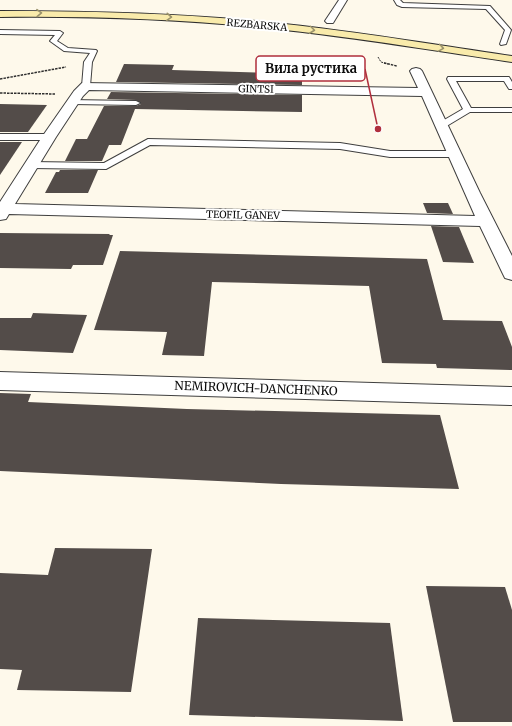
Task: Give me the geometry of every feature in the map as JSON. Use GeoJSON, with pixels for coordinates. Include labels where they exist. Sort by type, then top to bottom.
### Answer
{"type":"FeatureCollection","features":[{"type":"Feature","properties":{"kind":"street"},"geometry":{"type":"LineString","coordinates":[[330,21],[343,0]]}},
{"type":"Feature","properties":{"kind":"street"},"geometry":{"type":"LineString","coordinates":[[0,4],[13,4]]}},
{"type":"Feature","properties":{"kind":"street","name":"REZBARSKA"},"geometry":{"type":"LineString","coordinates":[[0,14],[44,13],[155,16],[267,25],[379,39],[512,59]]}},
{"type":"Feature","properties":{"kind":"street"},"geometry":{"type":"LineString","coordinates":[[416,71],[512,274]]}},
{"type":"Feature","properties":{"kind":"street","name":"GINTSI"},"geometry":{"type":"LineString","coordinates":[[79,94],[426,92]]}},
{"type":"Feature","properties":{"kind":"street"},"geometry":{"type":"LineString","coordinates":[[1,211],[79,94]]}},
{"type":"Feature","properties":{"kind":"street","name":"TEOFIL GANEV"},"geometry":{"type":"LineString","coordinates":[[1,211],[486,221]]}},
{"type":"Feature","properties":{"kind":"street","name":"NEMIROVICH-DANCHENKO"},"geometry":{"type":"LineString","coordinates":[[0,381],[512,396]]}},
{"type":"Feature","properties":{"kind":"lane"},"geometry":{"type":"LineString","coordinates":[[397,0],[399,4],[402,5],[488,7],[508,30],[504,44]]}},
{"type":"Feature","properties":{"kind":"lane"},"geometry":{"type":"LineString","coordinates":[[0,32],[60,33],[53,41],[66,50],[94,51],[88,62],[79,94],[136,103]]}},
{"type":"Feature","properties":{"kind":"lane"},"geometry":{"type":"LineString","coordinates":[[468,110],[451,78],[506,79],[512,88]]}},
{"type":"Feature","properties":{"kind":"lane"},"geometry":{"type":"LineString","coordinates":[[442,125],[468,110],[512,110]]}},
{"type":"Feature","properties":{"kind":"lane"},"geometry":{"type":"LineString","coordinates":[[0,137],[49,137]]}},
{"type":"Feature","properties":{"kind":"lane"},"geometry":{"type":"LineString","coordinates":[[31,165],[106,166],[148,142],[340,146],[390,154],[454,154]]}},
{"type":"Feature","properties":{"kind":"path"},"geometry":{"type":"LineString","coordinates":[[378,56],[381,62],[416,71]]}},
{"type":"Feature","properties":{"kind":"path"},"geometry":{"type":"LineString","coordinates":[[0,79],[88,62]]}},
{"type":"Feature","properties":{"kind":"path"},"geometry":{"type":"LineString","coordinates":[[0,93],[79,94]]}},
{"type":"Feature","properties":{"kind":"building"},"geometry":{"type":"Polygon","coordinates":[[[124,64],[174,65],[172,70],[302,74],[302,85],[116,82],[124,64]]]}},
{"type":"Feature","properties":{"kind":"building"},"geometry":{"type":"Polygon","coordinates":[[[111,92],[302,95],[302,112],[135,109],[121,145],[109,145],[102,161],[65,161],[76,139],[87,139],[104,106],[136,106],[141,104],[136,100],[107,99],[111,92]]]}},
{"type":"Feature","properties":{"kind":"building"},"geometry":{"type":"Polygon","coordinates":[[[0,104],[47,105],[28,132],[0,132],[0,104]]]}},
{"type":"Feature","properties":{"kind":"building"},"geometry":{"type":"Polygon","coordinates":[[[0,142],[22,142],[0,175],[0,142]]]}},
{"type":"Feature","properties":{"kind":"building"},"geometry":{"type":"Polygon","coordinates":[[[60,170],[98,170],[88,193],[45,193],[56,172],[59,172],[60,170]]]}},
{"type":"Feature","properties":{"kind":"building"},"geometry":{"type":"Polygon","coordinates":[[[423,203],[448,203],[453,214],[427,213],[423,203]]]}},
{"type":"Feature","properties":{"kind":"building"},"geometry":{"type":"Polygon","coordinates":[[[431,226],[459,227],[474,263],[443,262],[431,226]]]}},
{"type":"Feature","properties":{"kind":"building"},"geometry":{"type":"Polygon","coordinates":[[[0,233],[113,235],[103,265],[73,265],[71,269],[0,268],[0,233]]]}},
{"type":"Feature","properties":{"kind":"building"},"geometry":{"type":"Polygon","coordinates":[[[120,251],[427,259],[443,320],[502,321],[512,347],[512,370],[437,368],[436,364],[382,363],[369,286],[212,282],[204,356],[162,355],[167,332],[94,330],[120,251]]]}},
{"type":"Feature","properties":{"kind":"building"},"geometry":{"type":"Polygon","coordinates":[[[33,313],[87,315],[73,353],[0,350],[0,318],[31,318],[33,313]]]}},
{"type":"Feature","properties":{"kind":"building"},"geometry":{"type":"Polygon","coordinates":[[[0,393],[31,394],[28,402],[187,409],[440,415],[459,489],[281,484],[0,471],[0,393]]]}},
{"type":"Feature","properties":{"kind":"building"},"geometry":{"type":"Polygon","coordinates":[[[55,548],[152,549],[131,692],[17,690],[22,670],[0,669],[0,573],[48,575],[55,548]]]}},
{"type":"Feature","properties":{"kind":"building"},"geometry":{"type":"Polygon","coordinates":[[[426,586],[505,587],[512,610],[512,722],[453,722],[426,586]]]}},
{"type":"Feature","properties":{"kind":"building"},"geometry":{"type":"Polygon","coordinates":[[[198,618],[390,623],[403,721],[189,715],[198,618]]]}},
{"type":"Feature","properties":{"kind":"place","name":"Вила рустика"},"geometry":{"type":"Point","coordinates":[378,129]}}]}
